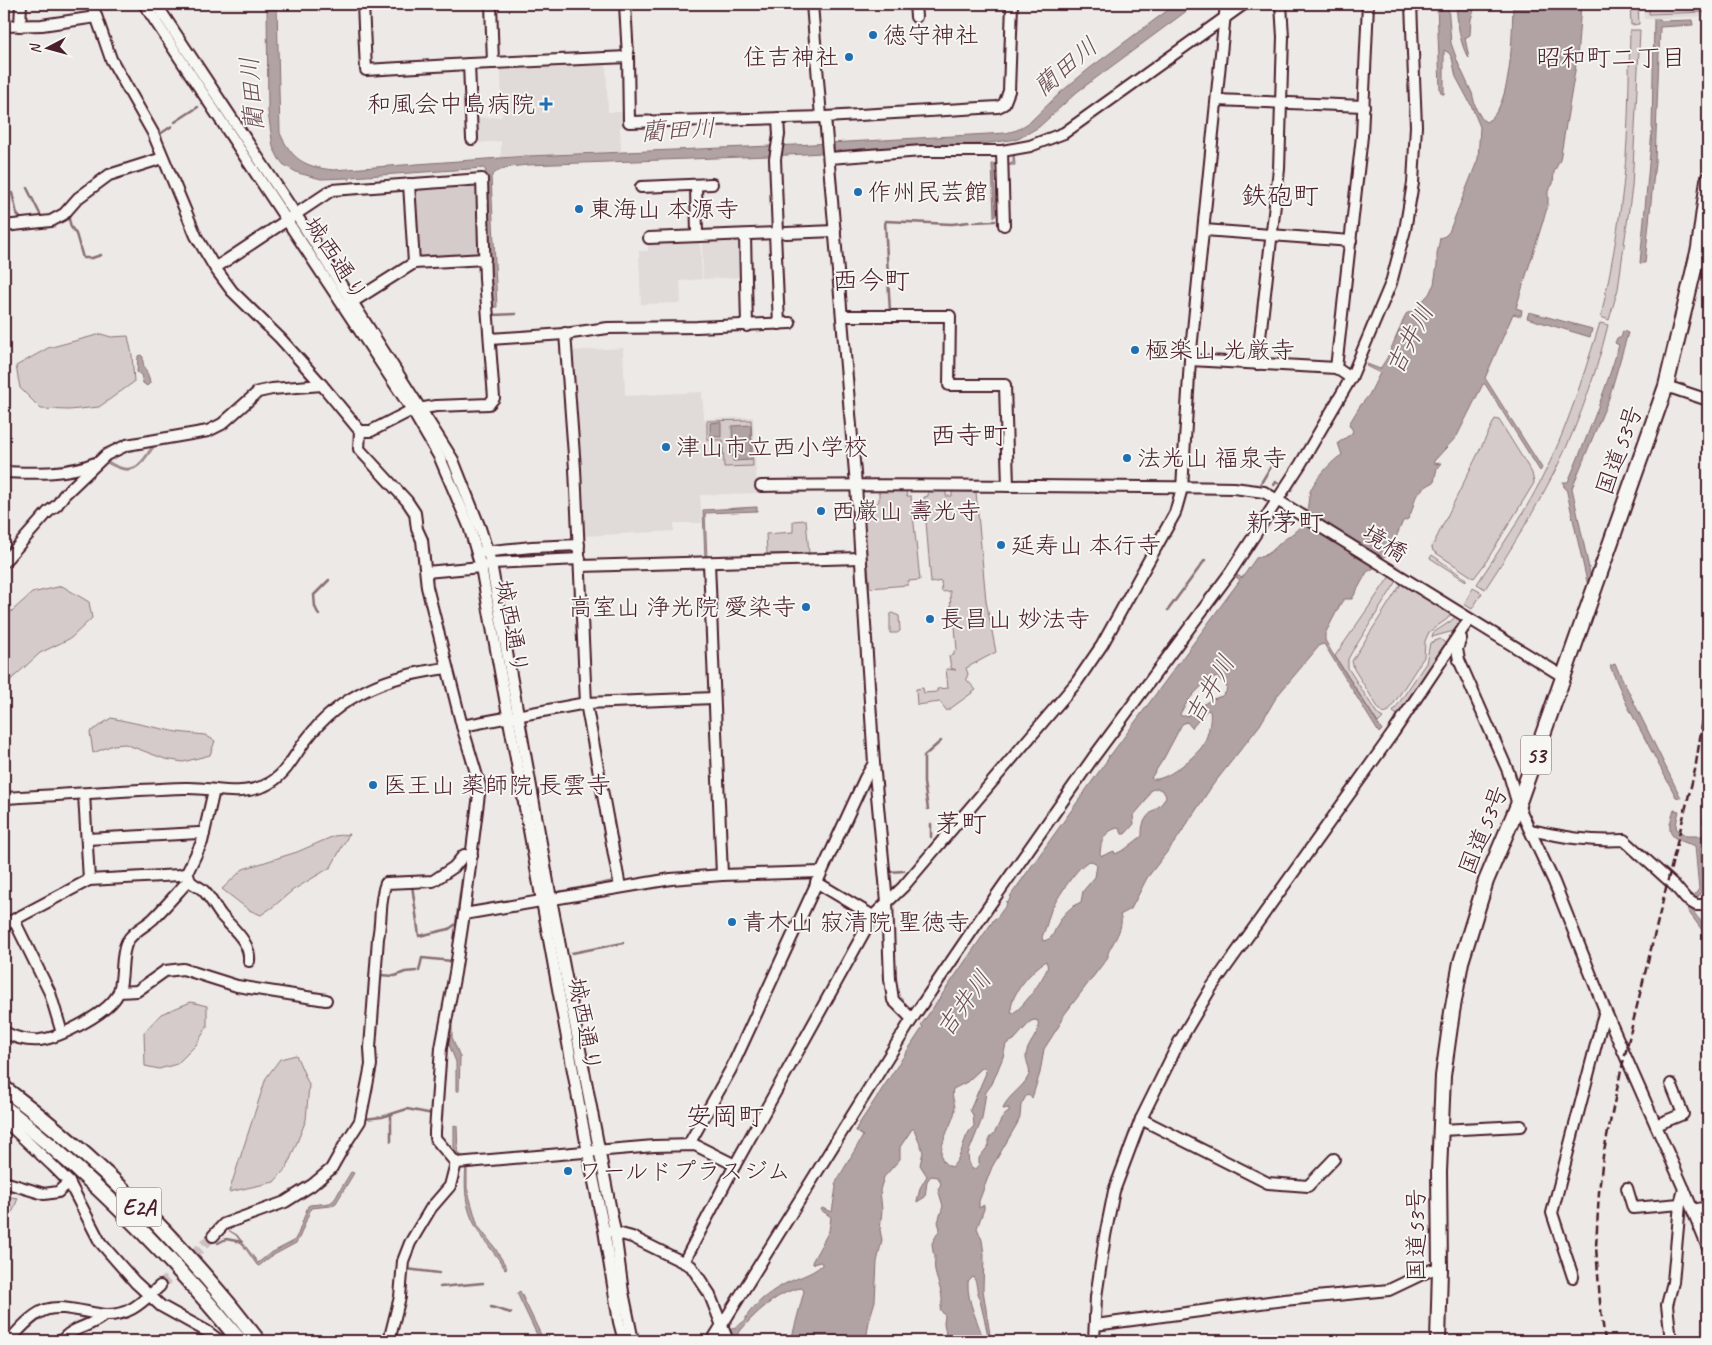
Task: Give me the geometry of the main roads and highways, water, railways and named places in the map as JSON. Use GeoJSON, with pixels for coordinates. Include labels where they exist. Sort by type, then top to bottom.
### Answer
{"type":"FeatureCollection","features":[{"type":"Feature","properties":{"kind":"highway","name":"国道53号"},"geometry":{"type":"LineString","coordinates":[[1438,1341],[1440,1269],[1439,1172],[1443,1076],[1461,962],[1486,881],[1518,805],[1666,386],[1704,248],[1708,180]]}},
{"type":"Feature","properties":{"kind":"highway","name":"E2A"},"geometry":{"type":"LineString","coordinates":[[4,1088],[57,1131],[139,1206],[179,1248],[258,1341]]}},
{"type":"Feature","properties":{"kind":"highway","name":"E2A"},"geometry":{"type":"LineString","coordinates":[[4,1106],[46,1141],[129,1218],[205,1298],[240,1341]]}},
{"type":"Feature","properties":{"kind":"water"},"geometry":{"type":"Polygon","coordinates":[[[267,4],[277,4],[280,133],[289,150],[295,156],[315,167],[334,170],[528,156],[795,145],[1006,133],[1017,130],[1030,122],[1061,92],[1090,68],[1176,4],[1196,4],[1077,92],[1039,127],[1018,139],[982,144],[769,156],[527,165],[502,169],[491,177],[497,307],[492,307],[484,174],[486,171],[484,168],[351,177],[349,180],[347,178],[321,179],[298,173],[284,165],[279,159],[273,147],[268,112],[267,4]]]}},
{"type":"Feature","properties":{"kind":"water","name":"吉井川"},"geometry":{"type":"Polygon","coordinates":[[[1437,4],[1448,4],[1451,43],[1472,93],[1476,109],[1486,122],[1495,114],[1506,86],[1511,49],[1513,4],[1581,4],[1577,59],[1560,160],[1554,172],[1553,184],[1548,191],[1548,205],[1516,308],[1522,310],[1521,316],[1513,314],[1485,378],[1542,468],[1540,471],[1485,384],[1483,384],[1457,436],[1434,461],[1434,464],[1441,463],[1437,468],[1434,482],[1417,495],[1408,519],[1403,521],[1390,551],[1374,568],[1367,572],[1352,599],[1344,599],[1325,634],[1325,640],[1331,651],[1382,730],[1379,733],[1324,644],[1320,645],[1277,696],[1260,725],[1212,786],[1177,839],[1147,878],[1131,909],[1120,915],[1120,929],[1108,953],[1108,957],[1064,1015],[1044,1049],[1040,1073],[1032,1098],[1028,1095],[1026,1096],[1021,1105],[1017,1124],[992,1167],[979,1201],[979,1208],[984,1205],[977,1228],[982,1240],[984,1254],[983,1290],[991,1341],[989,1341],[973,1277],[968,1282],[969,1297],[984,1341],[947,1341],[944,1323],[945,1316],[940,1309],[942,1295],[935,1271],[935,1255],[932,1243],[940,1229],[938,1222],[943,1206],[938,1189],[941,1184],[938,1177],[931,1176],[927,1181],[925,1197],[917,1202],[920,1188],[927,1176],[920,1165],[923,1152],[914,1129],[912,1129],[900,1147],[900,1159],[884,1177],[880,1190],[882,1210],[880,1230],[882,1240],[877,1262],[875,1301],[866,1341],[793,1341],[792,1337],[804,1291],[802,1288],[782,1294],[773,1300],[754,1316],[733,1341],[719,1341],[725,1333],[745,1320],[755,1305],[777,1288],[812,1272],[822,1265],[820,1262],[813,1264],[812,1262],[829,1231],[831,1217],[821,1210],[822,1208],[832,1212],[835,1184],[863,1136],[856,1131],[857,1127],[923,1027],[921,1025],[1109,755],[1240,580],[1236,577],[1237,575],[1242,578],[1256,558],[1268,553],[1298,529],[1306,515],[1312,488],[1328,466],[1342,455],[1338,443],[1353,431],[1349,424],[1369,395],[1380,373],[1366,366],[1367,364],[1380,369],[1387,358],[1406,314],[1411,311],[1415,314],[1421,312],[1419,305],[1429,294],[1434,284],[1440,238],[1449,232],[1478,159],[1480,127],[1456,77],[1452,58],[1444,50],[1444,94],[1440,90],[1437,4]],[[1217,677],[1200,687],[1191,697],[1180,714],[1181,716],[1187,716],[1210,700],[1222,696],[1226,692],[1227,685],[1217,677]],[[1207,710],[1192,728],[1187,722],[1182,724],[1152,779],[1164,777],[1178,769],[1203,745],[1210,725],[1210,711],[1207,710]],[[1157,788],[1151,790],[1145,802],[1133,816],[1134,824],[1125,834],[1122,834],[1120,829],[1117,828],[1106,834],[1101,845],[1100,854],[1102,856],[1114,851],[1115,854],[1124,850],[1142,836],[1145,820],[1162,803],[1166,796],[1163,791],[1157,788]],[[1090,861],[1080,868],[1051,910],[1042,937],[1043,941],[1051,937],[1067,911],[1081,902],[1083,891],[1095,877],[1097,865],[1094,862],[1090,861]],[[1046,961],[1035,970],[1017,992],[1011,1007],[1012,1013],[1021,1007],[1045,974],[1047,968],[1046,961]],[[1031,1021],[1014,1040],[1006,1044],[992,1084],[986,1092],[982,1119],[968,1154],[972,1169],[975,1169],[979,1164],[979,1158],[989,1145],[989,1138],[995,1132],[1005,1114],[1009,1112],[1009,1108],[1003,1109],[1005,1104],[1028,1077],[1029,1070],[1026,1053],[1037,1031],[1038,1021],[1031,1021]],[[982,1068],[967,1082],[953,1089],[954,1115],[942,1149],[942,1157],[945,1163],[952,1167],[959,1157],[967,1135],[974,1126],[973,1115],[970,1110],[986,1073],[985,1068],[982,1068]]]}},
{"type":"Feature","properties":{"kind":"water"},"geometry":{"type":"Polygon","coordinates":[[[1456,4],[1476,4],[1471,19],[1470,35],[1465,38],[1469,58],[1461,40],[1456,4]]]}},
{"type":"Feature","properties":{"kind":"water"},"geometry":{"type":"Polygon","coordinates":[[[1654,19],[1660,19],[1661,21],[1692,20],[1693,25],[1660,27],[1655,162],[1645,263],[1640,263],[1652,131],[1654,19]]]}},
{"type":"Feature","properties":{"kind":"water"},"geometry":{"type":"Polygon","coordinates":[[[1013,154],[1015,165],[994,166],[996,216],[994,217],[992,164],[1013,163],[1013,154]]]}},
{"type":"Feature","properties":{"kind":"water"},"geometry":{"type":"Polygon","coordinates":[[[1529,312],[1592,329],[1590,337],[1527,318],[1529,312]]]}},
{"type":"Feature","properties":{"kind":"water"},"geometry":{"type":"Polygon","coordinates":[[[1623,331],[1628,333],[1609,398],[1572,488],[1591,578],[1588,586],[1566,488],[1563,482],[1568,482],[1589,431],[1619,345],[1615,343],[1617,338],[1621,338],[1623,331]]]}},
{"type":"Feature","properties":{"kind":"water"},"geometry":{"type":"Polygon","coordinates":[[[141,355],[150,383],[147,386],[143,383],[141,375],[137,372],[138,356],[141,355]]]}},
{"type":"Feature","properties":{"kind":"water"},"geometry":{"type":"Polygon","coordinates":[[[721,422],[721,437],[710,436],[710,423],[721,422]]]}},
{"type":"Feature","properties":{"kind":"water"},"geometry":{"type":"Polygon","coordinates":[[[751,425],[751,460],[733,461],[732,426],[751,425]]]}},
{"type":"Feature","properties":{"kind":"water"},"geometry":{"type":"Polygon","coordinates":[[[154,443],[157,443],[136,468],[125,470],[107,463],[108,461],[124,468],[135,466],[140,463],[154,443]]]}},
{"type":"Feature","properties":{"kind":"water"},"geometry":{"type":"Polygon","coordinates":[[[757,507],[757,511],[705,513],[707,559],[705,559],[703,510],[757,507]]]}},
{"type":"Feature","properties":{"kind":"water"},"geometry":{"type":"Polygon","coordinates":[[[1615,664],[1681,798],[1676,797],[1627,705],[1610,666],[1615,664]]]}},
{"type":"Feature","properties":{"kind":"water"},"geometry":{"type":"Polygon","coordinates":[[[581,709],[583,709],[614,879],[612,883],[527,900],[491,905],[611,881],[612,878],[581,709]]]}},
{"type":"Feature","properties":{"kind":"water"},"geometry":{"type":"Polygon","coordinates":[[[1674,810],[1679,811],[1676,825],[1677,830],[1687,836],[1708,836],[1708,844],[1701,845],[1700,849],[1703,889],[1692,906],[1708,935],[1708,965],[1702,930],[1688,911],[1688,904],[1699,889],[1695,846],[1678,840],[1671,833],[1670,826],[1674,810]]]}},
{"type":"Feature","properties":{"kind":"water"},"geometry":{"type":"Polygon","coordinates":[[[448,1025],[452,1026],[452,1037],[460,1057],[459,1091],[456,1091],[456,1062],[446,1037],[448,1025]]]}},
{"type":"Feature","properties":{"kind":"water"},"geometry":{"type":"Polygon","coordinates":[[[454,1125],[457,1126],[458,1153],[467,1159],[467,1188],[478,1226],[495,1248],[507,1268],[505,1269],[472,1220],[465,1190],[466,1166],[454,1157],[454,1125]]]}},
{"type":"Feature","properties":{"kind":"water"},"geometry":{"type":"Polygon","coordinates":[[[351,1172],[354,1173],[336,1203],[331,1206],[311,1208],[296,1243],[270,1257],[259,1266],[236,1235],[228,1230],[237,1235],[258,1263],[269,1254],[294,1241],[308,1206],[330,1203],[334,1200],[351,1172]]]}},
{"type":"Feature","properties":{"kind":"water"},"geometry":{"type":"Polygon","coordinates":[[[520,1291],[544,1341],[540,1341],[517,1293],[520,1291]]]}},
{"type":"Feature","properties":{"kind":"waterway"},"geometry":{"type":"LineString","coordinates":[[175,122],[198,107]]}},
{"type":"Feature","properties":{"kind":"waterway"},"geometry":{"type":"LineString","coordinates":[[163,145],[160,134],[172,126]]}},
{"type":"Feature","properties":{"kind":"waterway"},"geometry":{"type":"LineString","coordinates":[[27,188],[42,218]]}},
{"type":"Feature","properties":{"kind":"waterway"},"geometry":{"type":"LineString","coordinates":[[12,193],[17,214],[22,220]]}},
{"type":"Feature","properties":{"kind":"waterway"},"geometry":{"type":"LineString","coordinates":[[68,215],[83,258],[101,255]]}},
{"type":"Feature","properties":{"kind":"waterway"},"geometry":{"type":"LineString","coordinates":[[890,312],[885,221],[952,224],[969,222]]}},
{"type":"Feature","properties":{"kind":"waterway"},"geometry":{"type":"LineString","coordinates":[[973,222],[995,221]]}},
{"type":"Feature","properties":{"kind":"waterway"},"geometry":{"type":"LineString","coordinates":[[493,315],[516,314]]}},
{"type":"Feature","properties":{"kind":"waterway"},"geometry":{"type":"LineString","coordinates":[[1681,384],[1685,385]]}},
{"type":"Feature","properties":{"kind":"waterway"},"geometry":{"type":"LineString","coordinates":[[1261,483],[1278,455]]}},
{"type":"Feature","properties":{"kind":"waterway"},"geometry":{"type":"LineString","coordinates":[[1274,485],[1276,482],[1283,485]]}},
{"type":"Feature","properties":{"kind":"waterway"},"geometry":{"type":"LineString","coordinates":[[1168,610],[1205,560]]}},
{"type":"Feature","properties":{"kind":"waterway"},"geometry":{"type":"LineString","coordinates":[[319,615],[315,607],[314,595],[329,580]]}},
{"type":"Feature","properties":{"kind":"waterway"},"geometry":{"type":"LineString","coordinates":[[928,809],[924,783],[924,756],[941,741]]}},
{"type":"Feature","properties":{"kind":"waterway"},"geometry":{"type":"LineString","coordinates":[[931,824],[931,837]]}},
{"type":"Feature","properties":{"kind":"waterway"},"geometry":{"type":"LineString","coordinates":[[412,885],[419,936],[449,929],[456,924],[465,859]]}},
{"type":"Feature","properties":{"kind":"waterway"},"geometry":{"type":"LineString","coordinates":[[889,872],[904,871]]}},
{"type":"Feature","properties":{"kind":"waterway"},"geometry":{"type":"LineString","coordinates":[[822,879],[870,908]]}},
{"type":"Feature","properties":{"kind":"waterway"},"geometry":{"type":"LineString","coordinates":[[572,953],[623,943]]}},
{"type":"Feature","properties":{"kind":"waterway"},"geometry":{"type":"LineString","coordinates":[[419,971],[422,958],[452,961]]}},
{"type":"Feature","properties":{"kind":"waterway"},"geometry":{"type":"LineString","coordinates":[[379,975],[395,976],[405,972],[416,971]]}},
{"type":"Feature","properties":{"kind":"waterway"},"geometry":{"type":"LineString","coordinates":[[364,1119],[382,1117],[407,1109],[433,1114]]}},
{"type":"Feature","properties":{"kind":"waterway"},"geometry":{"type":"LineString","coordinates":[[391,1115],[391,1141]]}},
{"type":"Feature","properties":{"kind":"waterway"},"geometry":{"type":"LineString","coordinates":[[218,1243],[226,1239],[242,1242]]}},
{"type":"Feature","properties":{"kind":"waterway"},"geometry":{"type":"LineString","coordinates":[[406,1269],[439,1273]]}},
{"type":"Feature","properties":{"kind":"waterway"},"geometry":{"type":"LineString","coordinates":[[440,1287],[483,1283]]}},
{"type":"Feature","properties":{"kind":"waterway"},"geometry":{"type":"LineString","coordinates":[[491,1307],[511,1313]]}},
{"type":"Feature","properties":{"kind":"tunnel"},"geometry":{"type":"LineString","coordinates":[[160,1286],[213,1236]]}},
{"type":"Feature","properties":{"kind":"railway"},"geometry":{"type":"LineString","coordinates":[[1605,1341],[1596,1247],[1603,1156],[1620,1075],[1695,770],[1708,687]]}},
{"type":"Feature","properties":{"kind":"railway"},"geometry":{"type":"LineString","coordinates":[[1708,732],[1704,822],[1708,888]]}},
{"type":"Feature","properties":{"kind":"place","name":"徳守神社"},"geometry":{"type":"Point","coordinates":[873,35]}},
{"type":"Feature","properties":{"kind":"place","name":"住吉神社"},"geometry":{"type":"Point","coordinates":[849,57]}},
{"type":"Feature","properties":{"kind":"place","name":"和風会中島病院"},"geometry":{"type":"Point","coordinates":[546,104]}},
{"type":"Feature","properties":{"kind":"place","name":"作州民芸館"},"geometry":{"type":"Point","coordinates":[858,192]}},
{"type":"Feature","properties":{"kind":"place","name":"東海山 本源寺"},"geometry":{"type":"Point","coordinates":[579,209]}},
{"type":"Feature","properties":{"kind":"place","name":"極楽山 光厳寺"},"geometry":{"type":"Point","coordinates":[1135,350]}},
{"type":"Feature","properties":{"kind":"place","name":"津山市立西小学校"},"geometry":{"type":"Point","coordinates":[666,447]}},
{"type":"Feature","properties":{"kind":"place","name":"法光山 福泉寺"},"geometry":{"type":"Point","coordinates":[1127,458]}},
{"type":"Feature","properties":{"kind":"place","name":"西巌山 壽光寺"},"geometry":{"type":"Point","coordinates":[821,511]}},
{"type":"Feature","properties":{"kind":"place","name":"延寿山 本行寺"},"geometry":{"type":"Point","coordinates":[1001,545]}},
{"type":"Feature","properties":{"kind":"place","name":"高室山 浄光院 愛染寺"},"geometry":{"type":"Point","coordinates":[806,607]}},
{"type":"Feature","properties":{"kind":"place","name":"長昌山 妙法寺"},"geometry":{"type":"Point","coordinates":[930,619]}},
{"type":"Feature","properties":{"kind":"place","name":"医王山 薬師院 長雲寺"},"geometry":{"type":"Point","coordinates":[373,785]}},
{"type":"Feature","properties":{"kind":"place","name":"青木山 寂清院 聖徳寺"},"geometry":{"type":"Point","coordinates":[732,922]}},
{"type":"Feature","properties":{"kind":"place","name":"ワールドプラスジム"},"geometry":{"type":"Point","coordinates":[568,1171]}},
{"type":"Feature","properties":{"kind":"district","name":"昭和町二丁目"},"geometry":{"type":"Point","coordinates":[1611,57]}},
{"type":"Feature","properties":{"kind":"district","name":"鉄砲町"},"geometry":{"type":"Point","coordinates":[1280,195]}},
{"type":"Feature","properties":{"kind":"district","name":"西今町"},"geometry":{"type":"Point","coordinates":[871,280]}},
{"type":"Feature","properties":{"kind":"district","name":"西寺町"},"geometry":{"type":"Point","coordinates":[969,435]}},
{"type":"Feature","properties":{"kind":"district","name":"新茅町"},"geometry":{"type":"Point","coordinates":[1285,522]}},
{"type":"Feature","properties":{"kind":"district","name":"茅町"},"geometry":{"type":"Point","coordinates":[961,823]}},
{"type":"Feature","properties":{"kind":"district","name":"安岡町"},"geometry":{"type":"Point","coordinates":[725,1116]}},
{"type":"Feature","properties":{"kind":"water label","name":"藺田川"},"geometry":{"type":"Point","coordinates":[1065,66]}},
{"type":"Feature","properties":{"kind":"water label","name":"藺田川"},"geometry":{"type":"Point","coordinates":[251,94]}},
{"type":"Feature","properties":{"kind":"water label","name":"藺田川"},"geometry":{"type":"Point","coordinates":[678,129]}}]}
